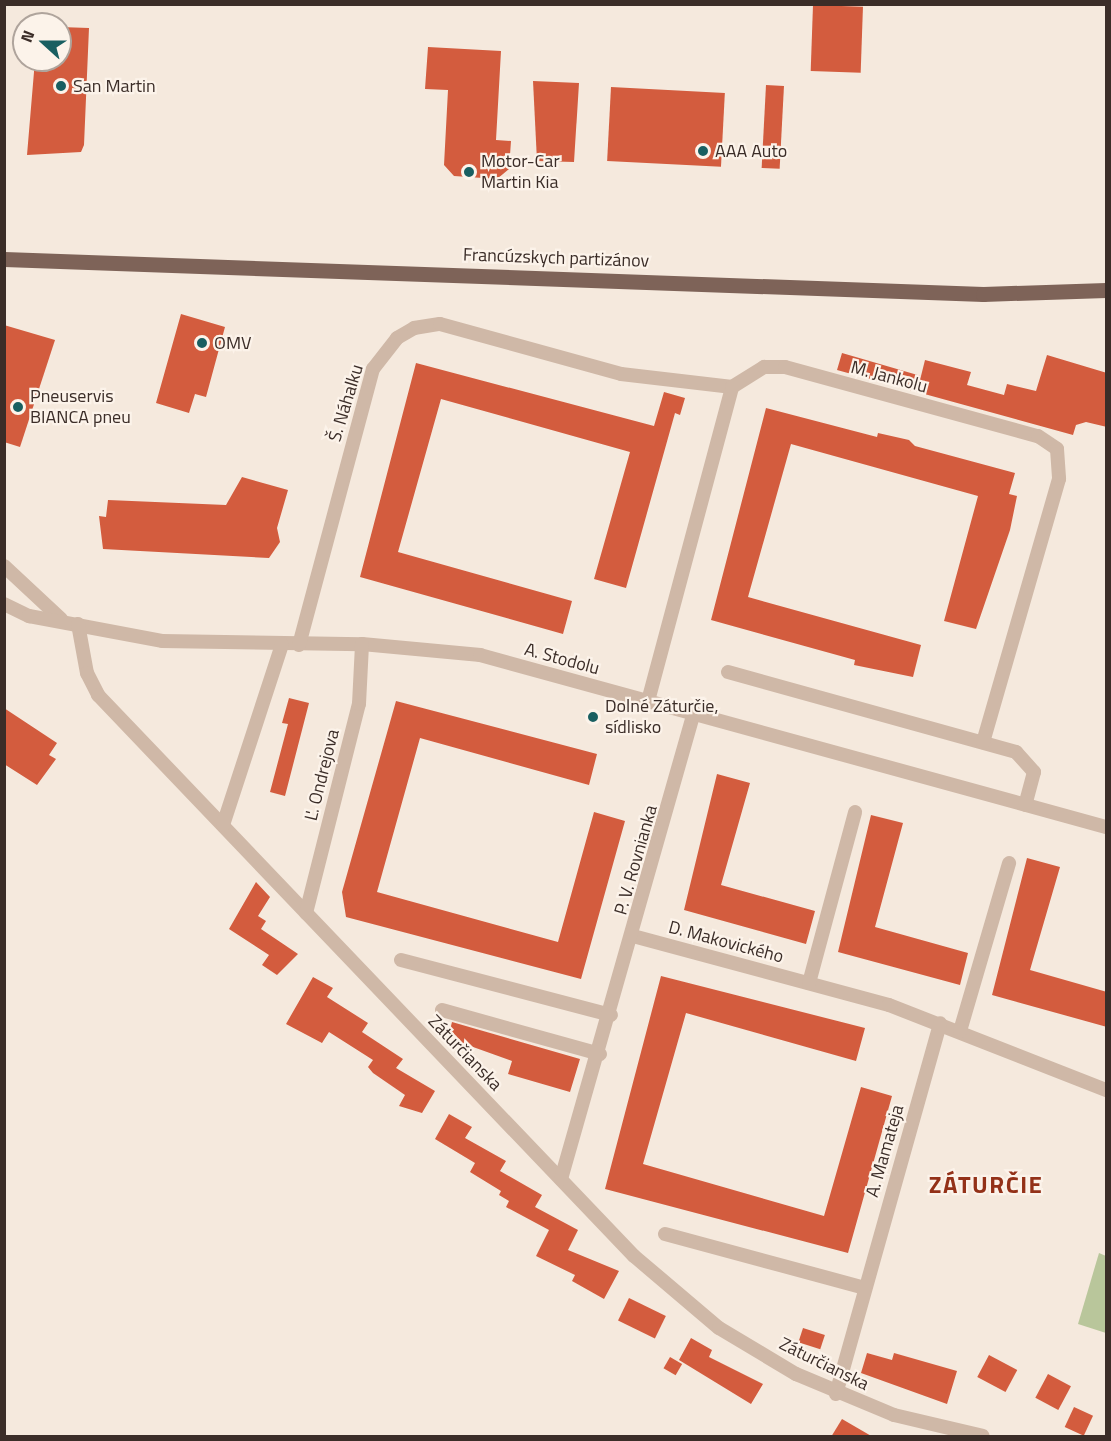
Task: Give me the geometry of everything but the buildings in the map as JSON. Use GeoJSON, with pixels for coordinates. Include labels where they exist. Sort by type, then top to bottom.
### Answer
{"type":"FeatureCollection","features":[{"type":"Feature","properties":{"kind":"main road","name":"Francúzskych partizánov"},"geometry":{"type":"LineString","coordinates":[[4,259],[983,294],[1107,290]]}},
{"type":"Feature","properties":{"kind":"street","name":"Š. Náhalku"},"geometry":{"type":"LineString","coordinates":[[299,645],[373,369],[397,338],[414,328],[440,324],[621,374],[732,387]]}},
{"type":"Feature","properties":{"kind":"street","name":"M. Jankolu"},"geometry":{"type":"LineString","coordinates":[[732,387],[764,367],[785,367],[1038,436],[1057,449],[1059,479],[983,742]]}},
{"type":"Feature","properties":{"kind":"street"},"geometry":{"type":"LineString","coordinates":[[648,701],[732,387]]}},
{"type":"Feature","properties":{"kind":"street"},"geometry":{"type":"LineString","coordinates":[[4,566],[61,619]]}},
{"type":"Feature","properties":{"kind":"street"},"geometry":{"type":"LineString","coordinates":[[4,604],[29,616],[61,619],[78,624]]}},
{"type":"Feature","properties":{"kind":"street","name":"A. Stodolu"},"geometry":{"type":"LineString","coordinates":[[78,624],[162,641],[299,645],[362,644],[480,656],[1107,827]]}},
{"type":"Feature","properties":{"kind":"street","name":"Záturčianska"},"geometry":{"type":"LineString","coordinates":[[78,624],[87,673],[98,695],[634,1256],[719,1328],[836,1394],[894,1415],[983,1437]]}},
{"type":"Feature","properties":{"kind":"street"},"geometry":{"type":"LineString","coordinates":[[223,825],[282,644]]}},
{"type":"Feature","properties":{"kind":"street","name":"Ľ. Ondrejova"},"geometry":{"type":"LineString","coordinates":[[306,913],[359,704],[362,644]]}},
{"type":"Feature","properties":{"kind":"street"},"geometry":{"type":"LineString","coordinates":[[728,672],[983,742],[1029,762],[1034,772],[1025,805]]}},
{"type":"Feature","properties":{"kind":"street","name":"P. V. Rovnianka"},"geometry":{"type":"LineString","coordinates":[[561,1179],[611,1016],[694,713]]}},
{"type":"Feature","properties":{"kind":"street"},"geometry":{"type":"LineString","coordinates":[[809,983],[855,812]]}},
{"type":"Feature","properties":{"kind":"street"},"geometry":{"type":"LineString","coordinates":[[960,1031],[1009,862]]}},
{"type":"Feature","properties":{"kind":"street","name":"D. Makovického"},"geometry":{"type":"LineString","coordinates":[[633,936],[809,983],[940,1023],[1107,1090]]}},
{"type":"Feature","properties":{"kind":"street"},"geometry":{"type":"LineString","coordinates":[[401,960],[611,1016]]}},
{"type":"Feature","properties":{"kind":"street"},"geometry":{"type":"LineString","coordinates":[[442,1010],[600,1054]]}},
{"type":"Feature","properties":{"kind":"street","name":"A. Mamateja"},"geometry":{"type":"LineString","coordinates":[[836,1394],[940,1023]]}},
{"type":"Feature","properties":{"kind":"street"},"geometry":{"type":"LineString","coordinates":[[665,1234],[865,1288]]}},
{"type":"Feature","properties":{"kind":"green space"},"geometry":{"type":"Polygon","coordinates":[[[1099,1253],[1106,1256],[1106,1333],[1078,1324],[1099,1253]]]}},
{"type":"Feature","properties":{"kind":"place","name":"San Martin"},"geometry":{"type":"Point","coordinates":[61,86]}},
{"type":"Feature","properties":{"kind":"place","name":"AAA Auto"},"geometry":{"type":"Point","coordinates":[703,151]}},
{"type":"Feature","properties":{"kind":"place","name":"Motor-Car Martin Kia"},"geometry":{"type":"Point","coordinates":[469,172]}},
{"type":"Feature","properties":{"kind":"place","name":"OMV"},"geometry":{"type":"Point","coordinates":[202,343]}},
{"type":"Feature","properties":{"kind":"place","name":"Pneuservis BIANCA pneu"},"geometry":{"type":"Point","coordinates":[18,407]}},
{"type":"Feature","properties":{"kind":"place","name":"Dolné Záturčie, sídlisko"},"geometry":{"type":"Point","coordinates":[593,717]}},
{"type":"Feature","properties":{"kind":"district","name":"ZÁTURČIE"},"geometry":{"type":"Point","coordinates":[986,1185]}}]}
